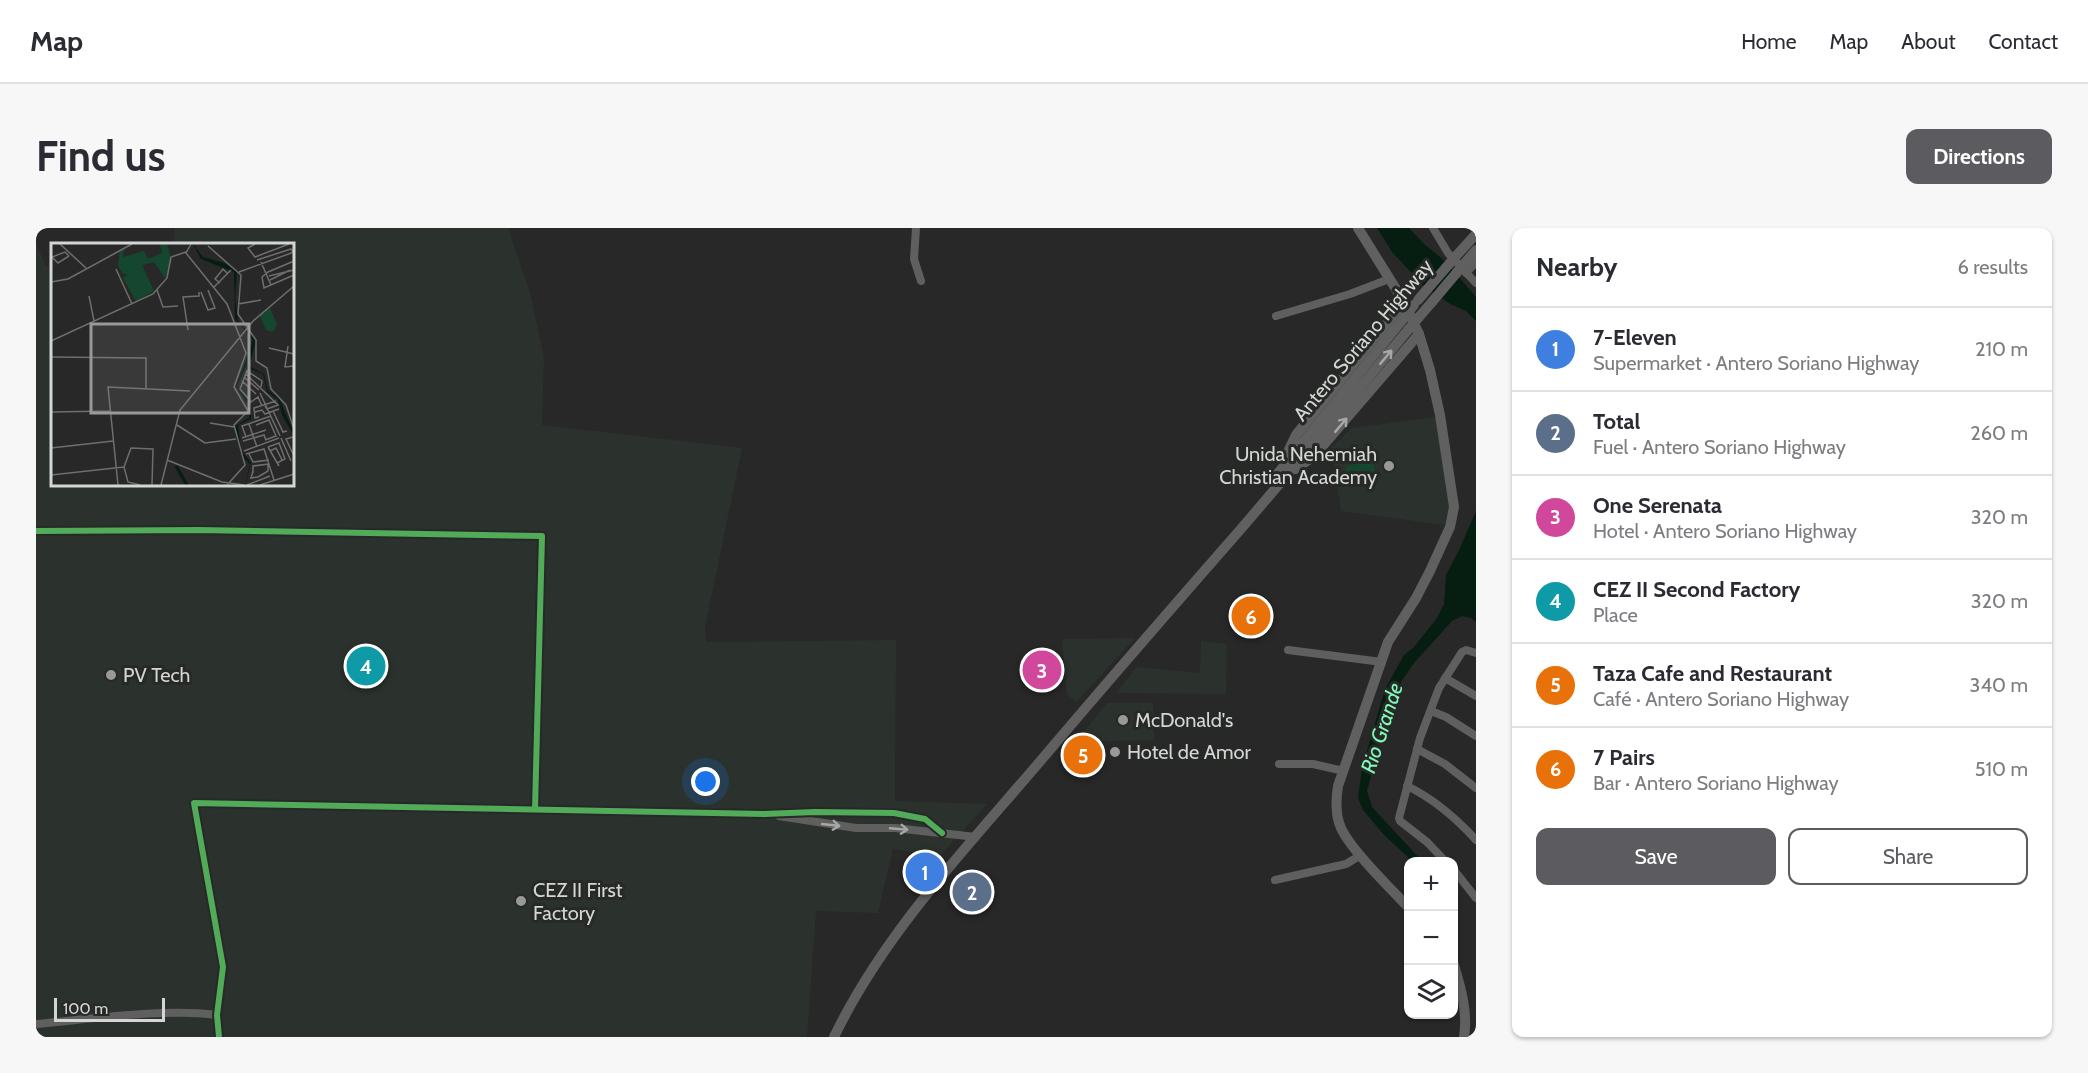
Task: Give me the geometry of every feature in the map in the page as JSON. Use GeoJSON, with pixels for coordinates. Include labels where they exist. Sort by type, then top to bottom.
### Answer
{"type":"FeatureCollection","features":[{"type":"Feature","properties":{"kind":"main road"},"geometry":{"type":"LineString","coordinates":[[1358,228],[1389,279],[1412,302],[1413,332],[1430,370],[1453,492],[1454,516],[1416,598],[1390,639],[1337,796],[1338,819],[1344,833],[1404,902]]}},
{"type":"Feature","properties":{"kind":"main road","name":"Antero Soriano Highway"},"geometry":{"type":"LineString","coordinates":[[834,1037],[847,1010],[898,932],[1138,646],[1240,530],[1403,319],[1412,302],[1462,264],[1476,234]]}},
{"type":"Feature","properties":{"kind":"main road","name":"Antero Soriano Highway"},"geometry":{"type":"LineString","coordinates":[[1280,476],[1413,332],[1419,317],[1476,250]]}},
{"type":"Feature","properties":{"kind":"main road"},"geometry":{"type":"LineString","coordinates":[[1280,476],[1296,435],[1412,302]]}},
{"type":"Feature","properties":{"kind":"main road"},"geometry":{"type":"LineString","coordinates":[[1458,982],[1466,1015],[1464,1037]]}},
{"type":"Feature","properties":{"kind":"street"},"geometry":{"type":"LineString","coordinates":[[915,228],[914,259],[921,281]]}},
{"type":"Feature","properties":{"kind":"street"},"geometry":{"type":"LineString","coordinates":[[1433,228],[1448,253],[1462,264],[1476,283]]}},
{"type":"Feature","properties":{"kind":"street"},"geometry":{"type":"LineString","coordinates":[[1462,264],[1476,262]]}},
{"type":"Feature","properties":{"kind":"street"},"geometry":{"type":"LineString","coordinates":[[1276,316],[1350,294],[1389,279]]}},
{"type":"Feature","properties":{"kind":"street"},"geometry":{"type":"LineString","coordinates":[[36,531],[198,530],[542,536],[535,809]]}},
{"type":"Feature","properties":{"kind":"street"},"geometry":{"type":"LineString","coordinates":[[1288,650],[1382,662]]}},
{"type":"Feature","properties":{"kind":"street"},"geometry":{"type":"LineString","coordinates":[[1442,857],[1399,818],[1417,749],[1439,688],[1462,652],[1466,650],[1476,653]]}},
{"type":"Feature","properties":{"kind":"street"},"geometry":{"type":"LineString","coordinates":[[1445,678],[1476,696]]}},
{"type":"Feature","properties":{"kind":"street"},"geometry":{"type":"LineString","coordinates":[[1431,711],[1446,717],[1476,736]]}},
{"type":"Feature","properties":{"kind":"street"},"geometry":{"type":"LineString","coordinates":[[1417,749],[1445,764],[1476,788]]}},
{"type":"Feature","properties":{"kind":"street"},"geometry":{"type":"LineString","coordinates":[[1279,764],[1313,764],[1344,771]]}},
{"type":"Feature","properties":{"kind":"street"},"geometry":{"type":"LineString","coordinates":[[1407,786],[1438,805],[1476,840]]}},
{"type":"Feature","properties":{"kind":"street"},"geometry":{"type":"LineString","coordinates":[[219,1037],[217,1015],[223,967],[194,803],[764,814],[894,813],[925,819],[942,833]]}},
{"type":"Feature","properties":{"kind":"street"},"geometry":{"type":"LineString","coordinates":[[764,814],[846,826],[895,828],[976,837]]}},
{"type":"Feature","properties":{"kind":"street"},"geometry":{"type":"LineString","coordinates":[[1275,880],[1346,864],[1361,855]]}},
{"type":"Feature","properties":{"kind":"street"},"geometry":{"type":"LineString","coordinates":[[1458,875],[1476,898]]}},
{"type":"Feature","properties":{"kind":"street"},"geometry":{"type":"LineString","coordinates":[[36,1024],[194,1012],[217,1015]]}},
{"type":"Feature","properties":{"kind":"shaded area"},"geometry":{"type":"Polygon","coordinates":[[[175,228],[508,228],[530,293],[544,357],[542,425],[742,448],[705,628],[706,642],[896,640],[895,801],[987,804],[940,856],[893,849],[878,913],[816,911],[807,1037],[36,1037],[36,243],[46,266],[51,265],[51,486],[294,486],[294,243],[173,243],[175,228]]]}},
{"type":"Feature","properties":{"kind":"shaded area","name":"Unida Nehemiah Christian Academy"},"geometry":{"type":"Polygon","coordinates":[[[1436,417],[1449,510],[1444,525],[1341,511],[1331,448],[1352,428],[1436,417]]]}},
{"type":"Feature","properties":{"kind":"shaded area"},"geometry":{"type":"Polygon","coordinates":[[[1135,638],[1076,702],[1067,694],[1062,639],[1135,638]]]}},
{"type":"Feature","properties":{"kind":"shaded area"},"geometry":{"type":"Polygon","coordinates":[[[1201,641],[1227,644],[1226,694],[1116,693],[1137,667],[1200,673],[1201,641]]]}},
{"type":"Feature","properties":{"kind":"shaded area","name":"McDonald's"},"geometry":{"type":"Polygon","coordinates":[[[1107,703],[1153,703],[1154,740],[1076,742],[1107,703]]]}},
{"type":"Feature","properties":{"kind":"green space"},"geometry":{"type":"Polygon","coordinates":[[[1373,461],[1376,479],[1349,484],[1345,466],[1373,461]]]}},
{"type":"Feature","properties":{"kind":"water"},"geometry":{"type":"Polygon","coordinates":[[[1377,228],[1409,228],[1446,262],[1476,297],[1476,321],[1466,311],[1450,304],[1423,285],[1392,252],[1377,228]]]}},
{"type":"Feature","properties":{"kind":"water","name":"Rio Grande"},"geometry":{"type":"Polygon","coordinates":[[[1476,511],[1476,622],[1462,616],[1452,621],[1414,663],[1401,682],[1381,738],[1367,791],[1372,807],[1418,857],[1408,857],[1384,835],[1363,810],[1358,798],[1362,768],[1385,689],[1404,655],[1413,648],[1437,618],[1444,604],[1446,575],[1476,511]]]}},
{"type":"Feature","properties":{"kind":"cycle path"},"geometry":{"type":"LineString","coordinates":[[36,531],[198,530],[542,536],[535,809]]}},
{"type":"Feature","properties":{"kind":"cycle path"},"geometry":{"type":"LineString","coordinates":[[219,1037],[217,1015],[223,967],[194,803],[764,814],[894,813],[925,819],[942,833]]}},
{"type":"Feature","properties":{"kind":"place","name":"Unida Nehemiah Christian Academy"},"geometry":{"type":"Point","coordinates":[1389,466]}},
{"type":"Feature","properties":{"kind":"place","name":"7 Pairs"},"geometry":{"type":"Point","coordinates":[1251,616]}},
{"type":"Feature","properties":{"kind":"place","name":"CEZ II Second Factory"},"geometry":{"type":"Point","coordinates":[366,666]}},
{"type":"Feature","properties":{"kind":"place","name":"One Serenata"},"geometry":{"type":"Point","coordinates":[1042,670]}},
{"type":"Feature","properties":{"kind":"place","name":"PV Tech"},"geometry":{"type":"Point","coordinates":[111,675]}},
{"type":"Feature","properties":{"kind":"place","name":"McDonald's"},"geometry":{"type":"Point","coordinates":[1123,720]}},
{"type":"Feature","properties":{"kind":"place","name":"Hotel de Amor"},"geometry":{"type":"Point","coordinates":[1115,752]}},
{"type":"Feature","properties":{"kind":"place","name":"Taza Cafe and Restaurant"},"geometry":{"type":"Point","coordinates":[1083,755]}},
{"type":"Feature","properties":{"kind":"place","name":"7-Eleven"},"geometry":{"type":"Point","coordinates":[925,872]}},
{"type":"Feature","properties":{"kind":"place","name":"Total"},"geometry":{"type":"Point","coordinates":[972,892]}},
{"type":"Feature","properties":{"kind":"place","name":"CEZ II First Factory"},"geometry":{"type":"Point","coordinates":[521,901]}}]}
